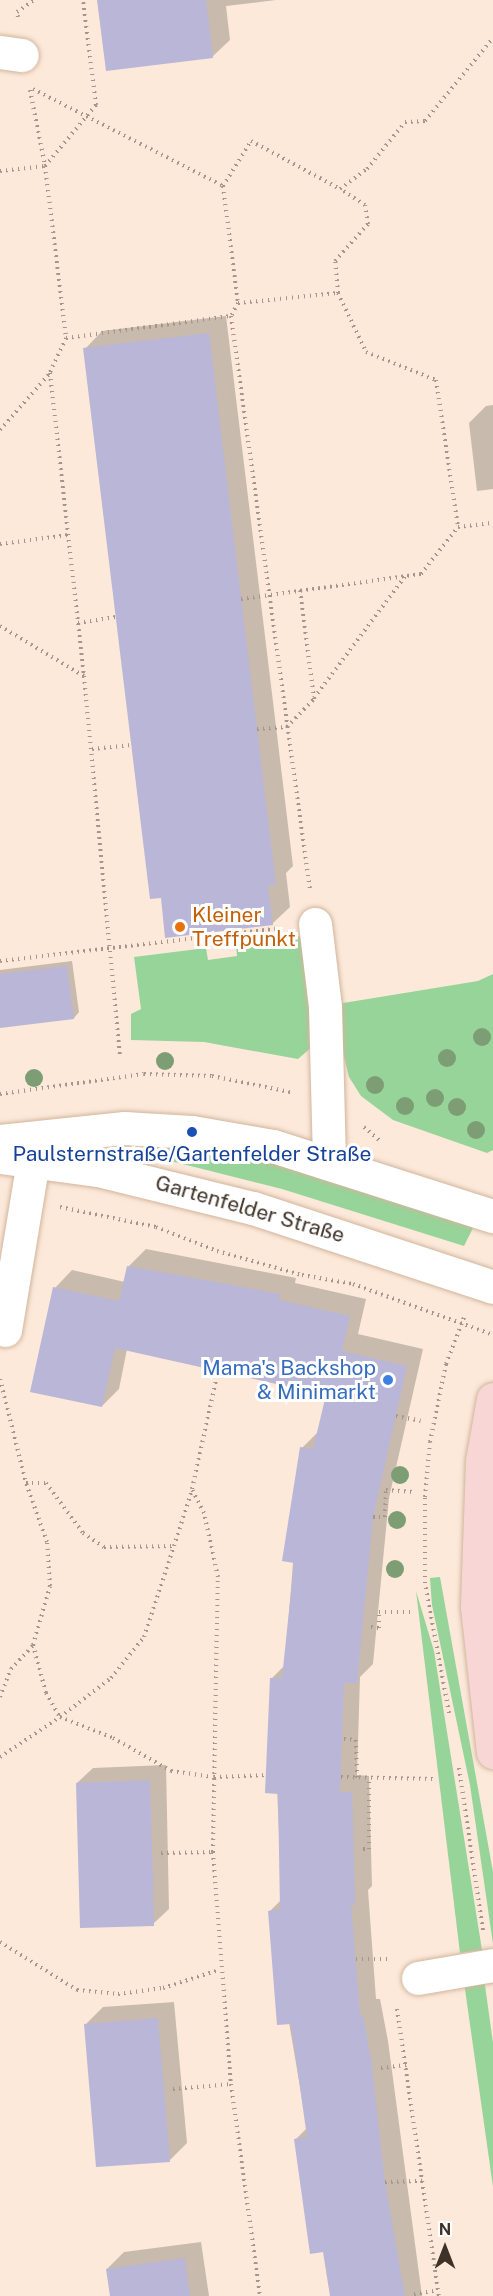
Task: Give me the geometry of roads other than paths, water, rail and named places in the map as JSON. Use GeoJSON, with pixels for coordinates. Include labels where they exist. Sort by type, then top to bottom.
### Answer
{"type":"FeatureCollection","features":[{"type":"Feature","properties":{"kind":"main road"},"geometry":{"type":"LineString","coordinates":[[493,1399],[482,1461],[477,1607],[493,1752]]}},
{"type":"Feature","properties":{"kind":"street"},"geometry":{"type":"LineString","coordinates":[[315,924],[325,1006],[329,1164]]}},
{"type":"Feature","properties":{"kind":"street"},"geometry":{"type":"LineString","coordinates":[[0,1141],[124,1128],[192,1132],[273,1146],[493,1216]]}},
{"type":"Feature","properties":{"kind":"street","name":"Gartenfelder Straße"},"geometry":{"type":"LineString","coordinates":[[0,1157],[119,1174],[253,1208],[493,1287]]}},
{"type":"Feature","properties":{"kind":"street"},"geometry":{"type":"LineString","coordinates":[[5,1330],[33,1160]]}},
{"type":"Feature","properties":{"kind":"street"},"geometry":{"type":"LineString","coordinates":[[417,1978],[493,1965]]}},
{"type":"Feature","properties":{"kind":"place","name":"Kleiner Treffpunkt"},"geometry":{"type":"Point","coordinates":[180,927]}},
{"type":"Feature","properties":{"kind":"place","name":"Paulsternstraße/Gartenfelder Straße"},"geometry":{"type":"Point","coordinates":[192,1132]}},
{"type":"Feature","properties":{"kind":"place","name":"Mama's Backshop & Minimarkt"},"geometry":{"type":"Point","coordinates":[388,1380]}}]}
